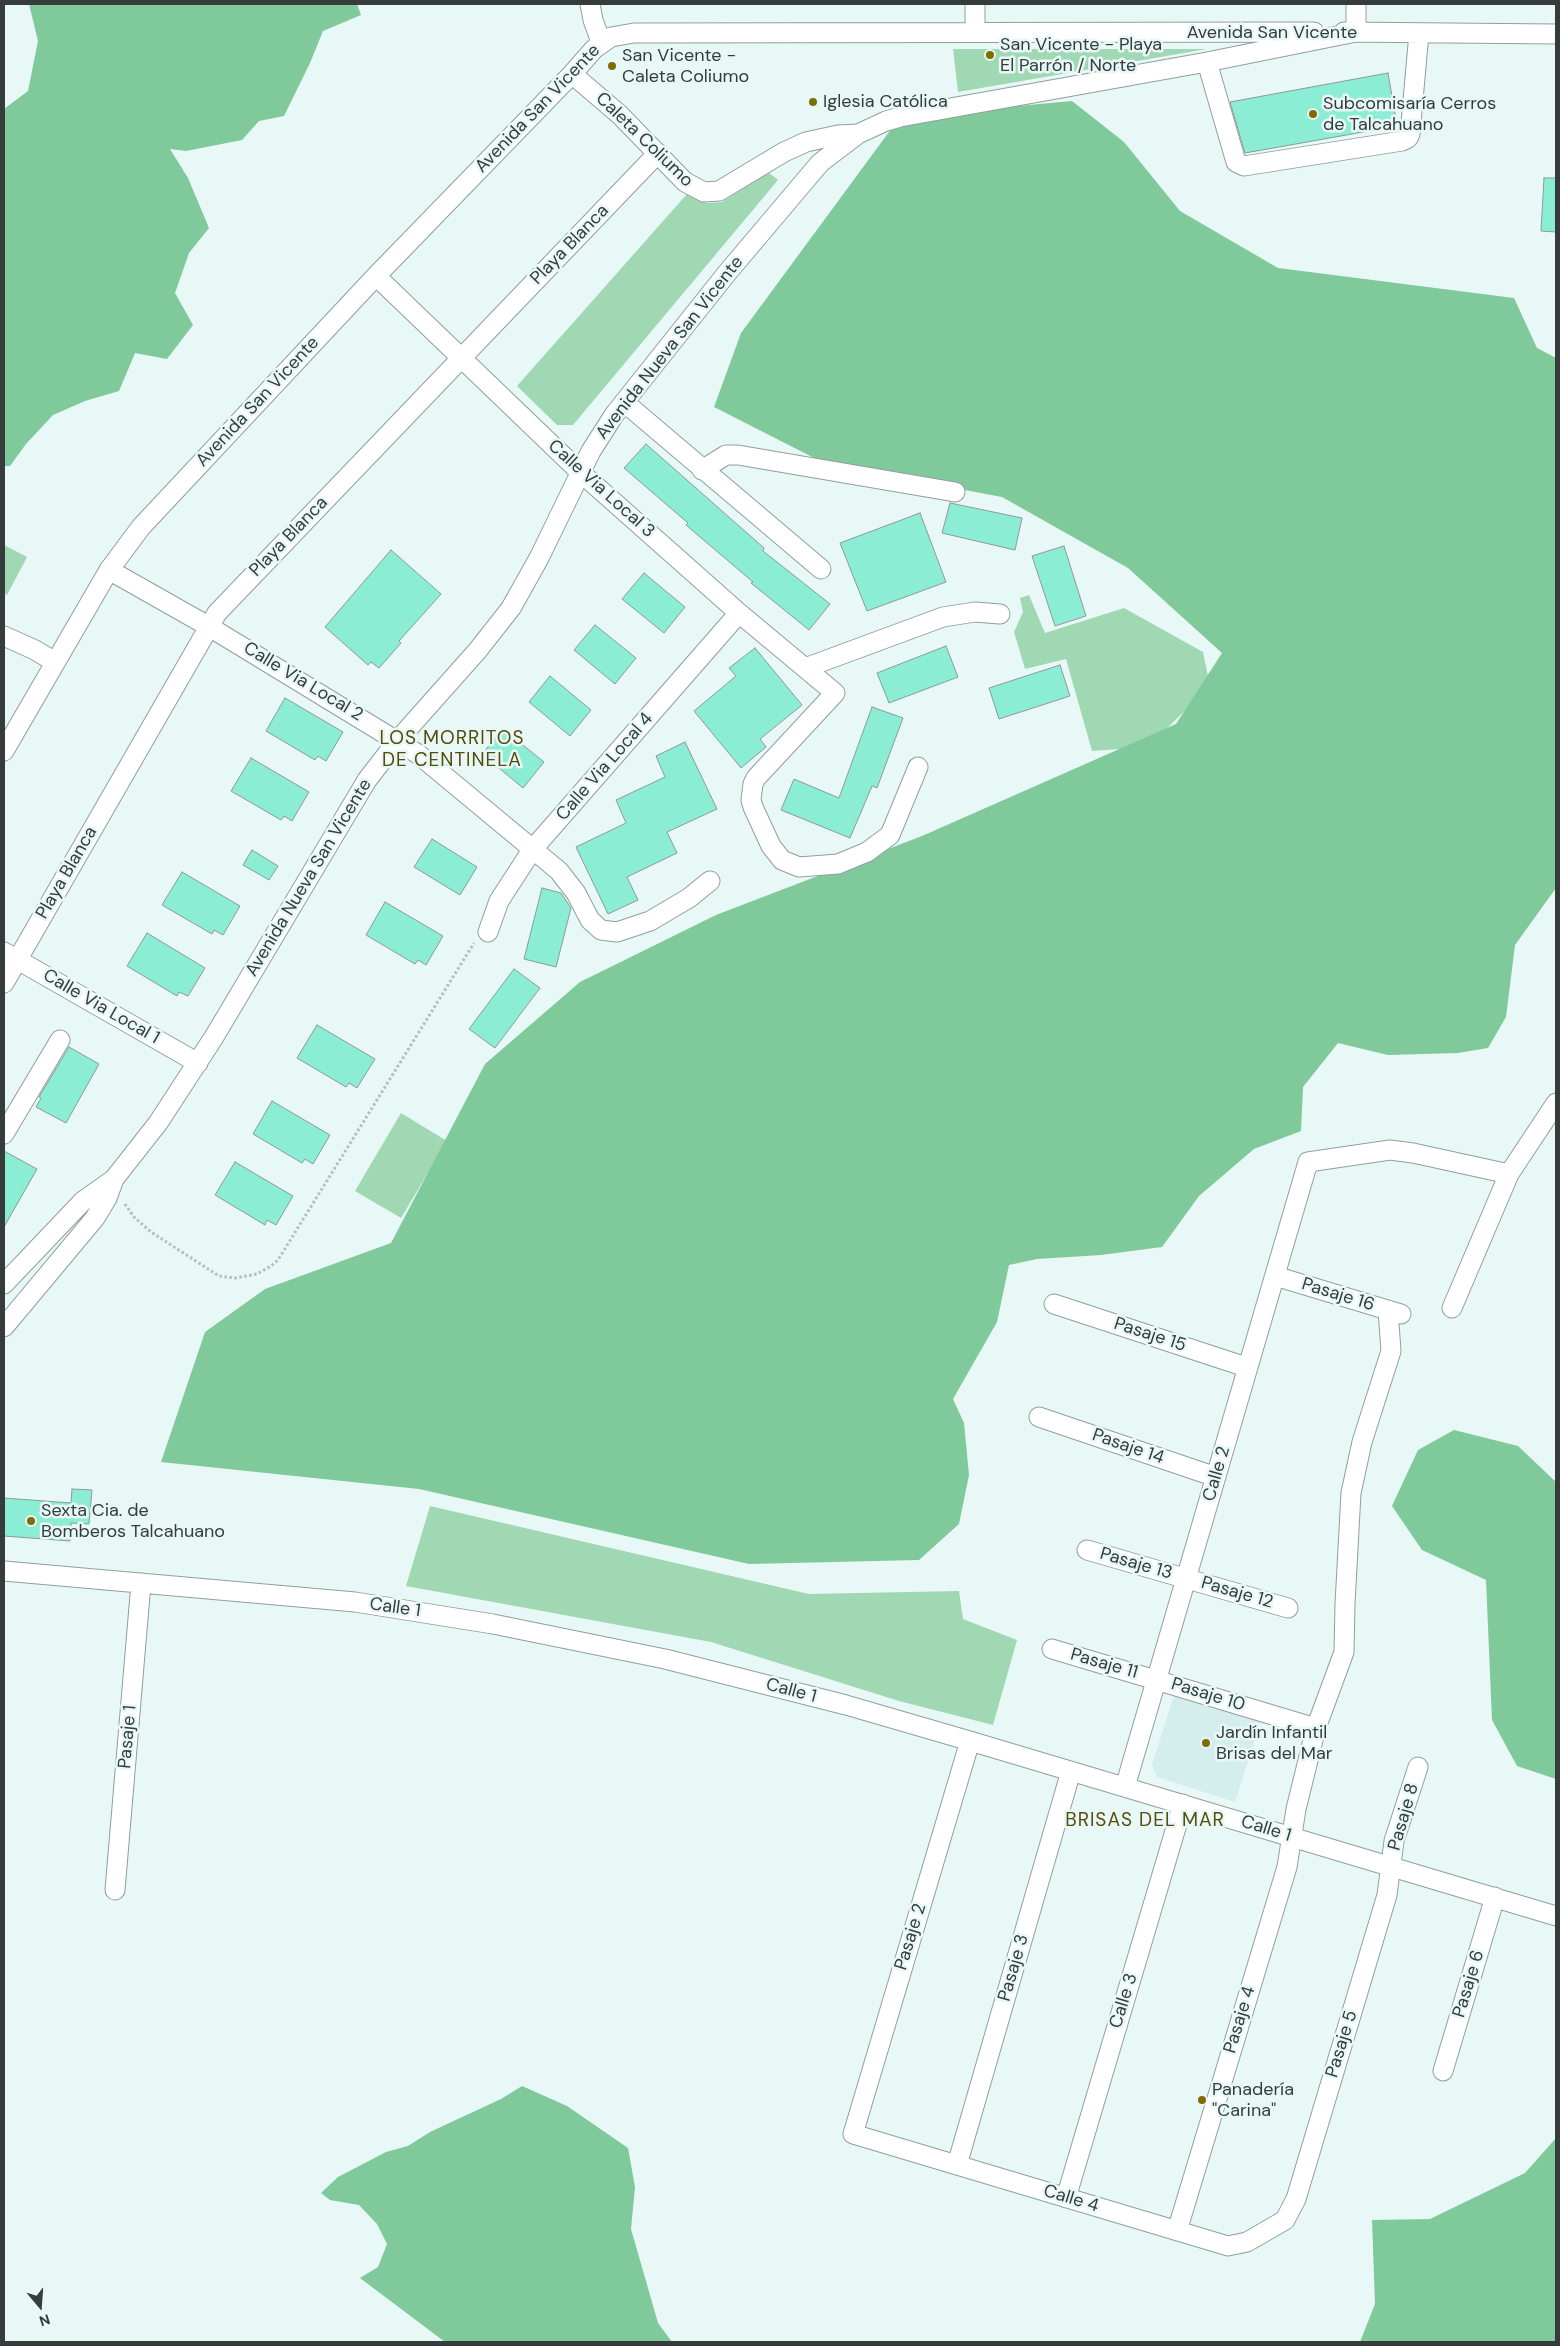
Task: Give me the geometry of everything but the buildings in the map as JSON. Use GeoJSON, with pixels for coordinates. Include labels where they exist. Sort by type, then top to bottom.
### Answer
{"type":"FeatureCollection","features":[{"type":"Feature","properties":{"kind":"street"},"geometry":{"type":"LineString","coordinates":[[590,4],[593,20],[601,42]]}},
{"type":"Feature","properties":{"kind":"street"},"geometry":{"type":"LineString","coordinates":[[975,4],[975,32]]}},
{"type":"Feature","properties":{"kind":"street"},"geometry":{"type":"LineString","coordinates":[[1356,4],[1356,32]]}},
{"type":"Feature","properties":{"kind":"street","name":"Avenida San Vicente"},"geometry":{"type":"LineString","coordinates":[[4,751],[109,570],[141,527],[376,276],[601,42],[611,37],[634,33],[1356,32],[1556,34]]}},
{"type":"Feature","properties":{"kind":"street","name":"Avenida Nueva San Vicente"},"geometry":{"type":"LineString","coordinates":[[4,1327],[95,1218],[107,1198],[114,1180],[158,1123],[198,1063],[367,780],[398,740],[478,650],[511,608],[539,558],[600,435],[624,402],[804,181],[838,148],[858,134],[886,121],[900,117],[1207,62],[1356,32]]}},
{"type":"Feature","properties":{"kind":"street"},"geometry":{"type":"LineString","coordinates":[[1207,62],[1236,162],[1244,166],[1402,141],[1408,138],[1420,33]]}},
{"type":"Feature","properties":{"kind":"street","name":"Caleta Coliumo"},"geometry":{"type":"LineString","coordinates":[[572,74],[620,116],[691,186],[697,190],[711,193],[726,187],[800,145],[821,138],[858,134]]}},
{"type":"Feature","properties":{"kind":"street","name":"Playa Blanca"},"geometry":{"type":"LineString","coordinates":[[4,984],[11,956],[208,626],[227,601],[658,153]]}},
{"type":"Feature","properties":{"kind":"street","name":"Calle Via Local 3"},"geometry":{"type":"LineString","coordinates":[[376,276],[580,472],[739,613],[835,693],[752,784],[751,800],[753,808],[771,846],[782,860],[799,867],[838,864],[867,852],[890,835],[918,767]]}},
{"type":"Feature","properties":{"kind":"street"},"geometry":{"type":"LineString","coordinates":[[624,402],[821,569]]}},
{"type":"Feature","properties":{"kind":"street"},"geometry":{"type":"LineString","coordinates":[[702,470],[726,455],[738,455],[955,492]]}},
{"type":"Feature","properties":{"kind":"street","name":"Calle Via Local 2"},"geometry":{"type":"LineString","coordinates":[[109,570],[208,626],[398,740],[418,754],[559,871],[576,893],[594,926],[606,932],[632,928],[650,921],[689,898],[710,881]]}},
{"type":"Feature","properties":{"kind":"street"},"geometry":{"type":"LineString","coordinates":[[805,668],[943,617],[974,612],[1000,614]]}},
{"type":"Feature","properties":{"kind":"street","name":"Calle Via Local 4"},"geometry":{"type":"LineString","coordinates":[[488,932],[499,901],[532,850],[739,613]]}},
{"type":"Feature","properties":{"kind":"street"},"geometry":{"type":"LineString","coordinates":[[4,636],[35,650],[55,662]]}},
{"type":"Feature","properties":{"kind":"street","name":"Calle Via Local 1"},"geometry":{"type":"LineString","coordinates":[[11,956],[198,1063]]}},
{"type":"Feature","properties":{"kind":"street"},"geometry":{"type":"LineString","coordinates":[[4,1134],[60,1040]]}},
{"type":"Feature","properties":{"kind":"street"},"geometry":{"type":"LineString","coordinates":[[1452,1308],[1509,1174],[1556,1103]]}},
{"type":"Feature","properties":{"kind":"street","name":"Calle 2"},"geometry":{"type":"LineString","coordinates":[[1125,1787],[1216,1477],[1246,1367],[1308,1162],[1390,1150],[1413,1153],[1509,1174]]}},
{"type":"Feature","properties":{"kind":"street","name":"Avenida Nueva San Vicente"},"geometry":{"type":"LineString","coordinates":[[8,1278],[83,1201],[114,1180]]}},
{"type":"Feature","properties":{"kind":"street","name":"Pasaje 16"},"geometry":{"type":"LineString","coordinates":[[1275,1276],[1395,1312]]}},
{"type":"Feature","properties":{"kind":"street","name":"Pasaje 15"},"geometry":{"type":"LineString","coordinates":[[1054,1304],[1246,1367]]}},
{"type":"Feature","properties":{"kind":"street","name":"Pasaje 4"},"geometry":{"type":"LineString","coordinates":[[1177,2231],[1287,1866],[1296,1809],[1316,1728],[1344,1652],[1351,1492],[1362,1442],[1390,1351],[1395,1312]]}},
{"type":"Feature","properties":{"kind":"street","name":"Pasaje 14"},"geometry":{"type":"LineString","coordinates":[[1040,1417],[1216,1477]]}},
{"type":"Feature","properties":{"kind":"street","name":"Pasaje 13"},"geometry":{"type":"LineString","coordinates":[[1086,1550],[1186,1579]]}},
{"type":"Feature","properties":{"kind":"street","name":"Calle 1"},"geometry":{"type":"LineString","coordinates":[[4,1571],[356,1602],[575,1639],[665,1658],[970,1741],[1556,1916]]}},
{"type":"Feature","properties":{"kind":"street","name":"Pasaje 12"},"geometry":{"type":"LineString","coordinates":[[1186,1579],[1288,1608]]}},
{"type":"Feature","properties":{"kind":"street","name":"Pasaje 1"},"geometry":{"type":"LineString","coordinates":[[115,1890],[141,1583]]}},
{"type":"Feature","properties":{"kind":"street","name":"Pasaje 11"},"geometry":{"type":"LineString","coordinates":[[1052,1649],[1157,1679]]}},
{"type":"Feature","properties":{"kind":"street","name":"Pasaje 10"},"geometry":{"type":"LineString","coordinates":[[1157,1679],[1316,1728]]}},
{"type":"Feature","properties":{"kind":"street","name":"Pasaje 2"},"geometry":{"type":"LineString","coordinates":[[853,2134],[970,1741]]}},
{"type":"Feature","properties":{"kind":"street","name":"Pasaje 8"},"geometry":{"type":"LineString","coordinates":[[1391,1866],[1394,1841],[1418,1767]]}},
{"type":"Feature","properties":{"kind":"street","name":"Pasaje 3"},"geometry":{"type":"LineString","coordinates":[[957,2165],[1072,1771]]}},
{"type":"Feature","properties":{"kind":"street","name":"Calle 3"},"geometry":{"type":"LineString","coordinates":[[1066,2198],[1183,1804]]}},
{"type":"Feature","properties":{"kind":"street","name":"Pasaje 5"},"geometry":{"type":"LineString","coordinates":[[1285,2220],[1296,2199],[1387,1895],[1391,1866]]}},
{"type":"Feature","properties":{"kind":"street","name":"Pasaje 6"},"geometry":{"type":"LineString","coordinates":[[1443,2071],[1495,1897]]}},
{"type":"Feature","properties":{"kind":"street","name":"Calle 4"},"geometry":{"type":"LineString","coordinates":[[853,2134],[1223,2245],[1233,2246],[1248,2242],[1285,2220]]}},
{"type":"Feature","properties":{"kind":"path"},"geometry":{"type":"LineString","coordinates":[[114,1180],[126,1206],[142,1225],[212,1273],[227,1278],[235,1278],[257,1274],[271,1266],[278,1260],[468,951],[476,941],[488,932]]}},
{"type":"Feature","properties":{"kind":"shaded area","name":"Jardín Infantil Brisas del Mar"},"geometry":{"type":"Polygon","coordinates":[[[1174,1695],[1261,1720],[1235,1802],[1157,1777],[1152,1765],[1174,1695]]]}},
{"type":"Feature","properties":{"kind":"green space"},"geometry":{"type":"Polygon","coordinates":[[[29,4],[357,4],[361,15],[323,31],[310,63],[284,116],[259,121],[242,140],[186,151],[170,149],[188,178],[209,228],[189,253],[175,293],[193,325],[167,359],[135,353],[119,391],[85,401],[53,415],[26,444],[10,466],[4,466],[4,109],[28,91],[38,41],[29,4]]]}},
{"type":"Feature","properties":{"kind":"green space"},"geometry":{"type":"Polygon","coordinates":[[[953,49],[1207,49],[958,92],[953,49]]]}},
{"type":"Feature","properties":{"kind":"green space"},"geometry":{"type":"Polygon","coordinates":[[[1072,101],[1124,142],[1180,211],[1278,268],[1514,298],[1537,348],[1556,358],[1556,888],[1515,945],[1506,1017],[1488,1048],[1458,1053],[1388,1055],[1338,1043],[1303,1087],[1301,1131],[1254,1149],[1199,1196],[1162,1247],[1101,1255],[1037,1259],[1009,1265],[997,1322],[953,1399],[964,1423],[969,1475],[959,1524],[919,1560],[749,1564],[419,1489],[161,1462],[205,1332],[265,1289],[391,1243],[485,1064],[580,982],[716,915],[922,836],[1176,724],[1222,653],[1128,568],[1002,497],[826,464],[714,407],[741,333],[900,117],[1072,101]]]}},
{"type":"Feature","properties":{"kind":"green space"},"geometry":{"type":"Polygon","coordinates":[[[768,172],[778,180],[573,425],[557,425],[517,386],[687,194],[707,203],[722,202],[768,172]]]}},
{"type":"Feature","properties":{"kind":"green space"},"geometry":{"type":"Polygon","coordinates":[[[4,545],[27,557],[7,595],[4,593],[4,545]]]}},
{"type":"Feature","properties":{"kind":"green space"},"geometry":{"type":"Polygon","coordinates":[[[1029,595],[1045,633],[1124,608],[1203,652],[1210,686],[1148,747],[1092,751],[1066,659],[1025,669],[1014,632],[1023,612],[1020,598],[1029,595]]]}},
{"type":"Feature","properties":{"kind":"green space"},"geometry":{"type":"Polygon","coordinates":[[[401,1113],[447,1141],[401,1218],[355,1191],[401,1113]]]}},
{"type":"Feature","properties":{"kind":"green space"},"geometry":{"type":"Polygon","coordinates":[[[1454,1430],[1518,1446],[1556,1482],[1556,1779],[1517,1766],[1492,1720],[1486,1580],[1422,1550],[1392,1506],[1418,1450],[1454,1430]]]}},
{"type":"Feature","properties":{"kind":"green space"},"geometry":{"type":"Polygon","coordinates":[[[430,1506],[809,1594],[959,1591],[963,1619],[1017,1640],[993,1725],[899,1701],[711,1642],[406,1586],[430,1506]]]}},
{"type":"Feature","properties":{"kind":"green space"},"geometry":{"type":"Polygon","coordinates":[[[522,2086],[567,2106],[628,2148],[635,2187],[631,2229],[658,2323],[672,2342],[445,2342],[360,2278],[378,2267],[387,2244],[377,2224],[359,2205],[330,2200],[321,2193],[338,2177],[386,2152],[408,2146],[430,2132],[501,2099],[522,2086]]]}},
{"type":"Feature","properties":{"kind":"green space"},"geometry":{"type":"Polygon","coordinates":[[[1556,2138],[1556,2342],[1360,2342],[1375,2304],[1372,2220],[1430,2219],[1525,2173],[1556,2138]]]}},
{"type":"Feature","properties":{"kind":"place","name":"San Vicente - Playa El Parrón / Norte"},"geometry":{"type":"Point","coordinates":[990,55]}},
{"type":"Feature","properties":{"kind":"place","name":"San Vicente - Caleta Coliumo"},"geometry":{"type":"Point","coordinates":[612,66]}},
{"type":"Feature","properties":{"kind":"place","name":"Iglesia Católica"},"geometry":{"type":"Point","coordinates":[813,102]}},
{"type":"Feature","properties":{"kind":"place","name":"Subcomisaría Cerros de Talcahuano"},"geometry":{"type":"Point","coordinates":[1313,114]}},
{"type":"Feature","properties":{"kind":"place","name":"Sexta Cia. de Bomberos Talcahuano"},"geometry":{"type":"Point","coordinates":[31,1521]}},
{"type":"Feature","properties":{"kind":"place","name":"Jardín Infantil Brisas del Mar"},"geometry":{"type":"Point","coordinates":[1206,1743]}},
{"type":"Feature","properties":{"kind":"place","name":"Panadería \"Carina\""},"geometry":{"type":"Point","coordinates":[1202,2100]}},
{"type":"Feature","properties":{"kind":"district","name":"LOS MORRITOS DE CENTINELA"},"geometry":{"type":"Point","coordinates":[452,750]}},
{"type":"Feature","properties":{"kind":"district","name":"BRISAS DEL MAR"},"geometry":{"type":"Point","coordinates":[1145,1821]}}]}
